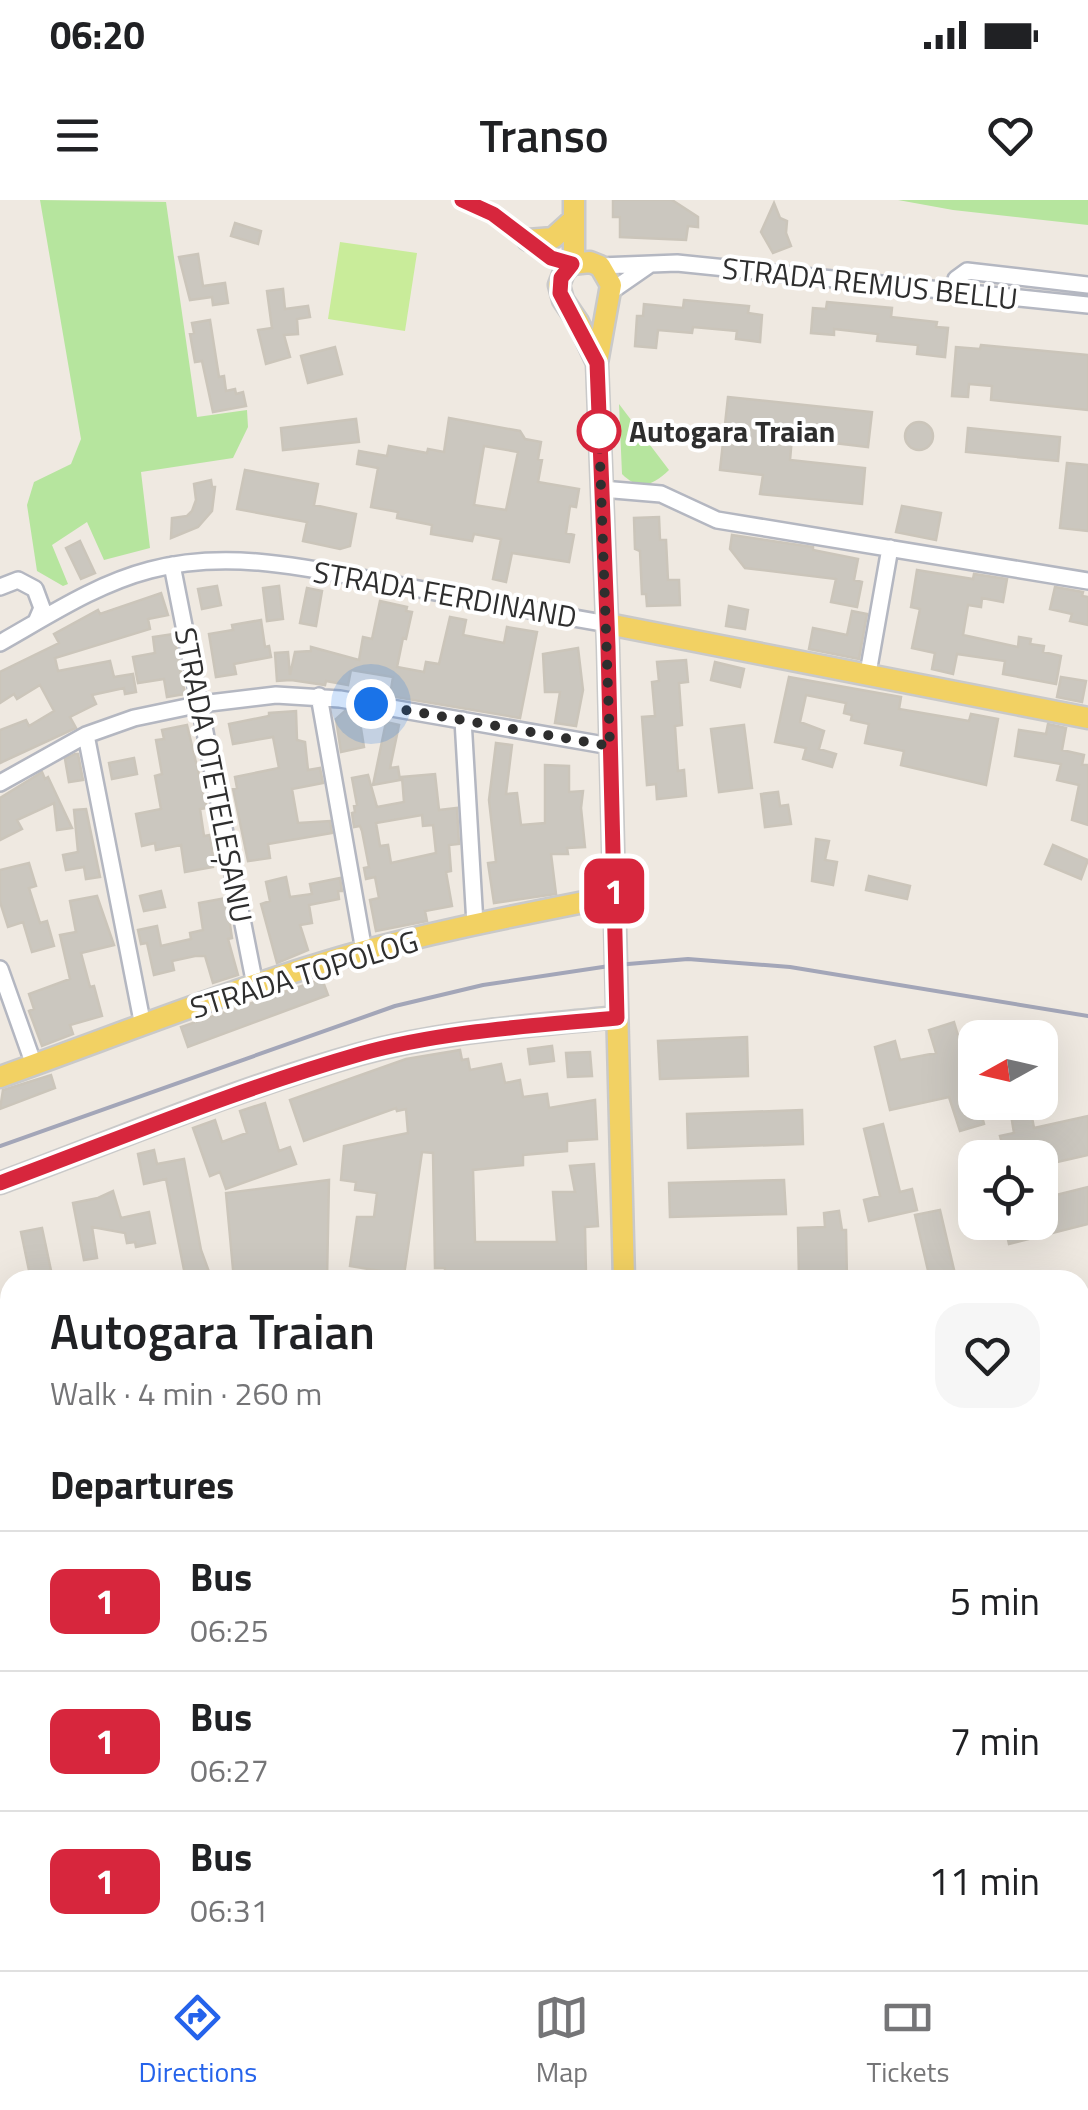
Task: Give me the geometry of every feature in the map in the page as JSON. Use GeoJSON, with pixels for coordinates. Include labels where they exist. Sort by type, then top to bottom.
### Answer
{"type":"FeatureCollection","features":[{"type":"Feature","properties":{"kind":"main road"},"geometry":{"type":"LineString","coordinates":[[528,240],[553,238],[574,215]]}},
{"type":"Feature","properties":{"kind":"main road"},"geometry":{"type":"LineString","coordinates":[[574,215],[574,264]]}},
{"type":"Feature","properties":{"kind":"main road"},"geometry":{"type":"LineString","coordinates":[[574,215],[598,265],[610,278],[597,363],[608,624],[624,1270]]}},
{"type":"Feature","properties":{"kind":"main road"},"geometry":{"type":"LineString","coordinates":[[597,363],[560,285],[564,272],[574,264],[598,265]]}},
{"type":"Feature","properties":{"kind":"main road"},"geometry":{"type":"LineString","coordinates":[[567,306],[574,310],[598,310],[610,295]]}},
{"type":"Feature","properties":{"kind":"main road","name":"STRADA FERDINAND"},"geometry":{"type":"LineString","coordinates":[[608,624],[1088,718]]}},
{"type":"Feature","properties":{"kind":"main road","name":"STRADA TOPOLOG"},"geometry":{"type":"LineString","coordinates":[[0,1077],[255,985],[364,951],[614,896]]}},
{"type":"Feature","properties":{"kind":"main road"},"geometry":{"type":"LineString","coordinates":[[0,1183],[270,1083],[360,1054],[444,1038],[617,1018]]}},
{"type":"Feature","properties":{"kind":"street","name":"STRADA REMUS BELLU"},"geometry":{"type":"LineString","coordinates":[[598,265],[652,263],[1088,305]]}},
{"type":"Feature","properties":{"kind":"street"},"geometry":{"type":"LineString","coordinates":[[610,295],[652,263]]}},
{"type":"Feature","properties":{"kind":"street"},"geometry":{"type":"LineString","coordinates":[[956,279],[967,271],[1088,285]]}},
{"type":"Feature","properties":{"kind":"street"},"geometry":{"type":"LineString","coordinates":[[602,490],[661,494],[717,520],[1088,582]]}},
{"type":"Feature","properties":{"kind":"street"},"geometry":{"type":"LineString","coordinates":[[868,673],[890,548]]}},
{"type":"Feature","properties":{"kind":"street","name":"STRADA FERDINAND"},"geometry":{"type":"LineString","coordinates":[[0,643],[84,596],[126,578],[172,566],[226,560],[282,564],[608,624]]}},
{"type":"Feature","properties":{"kind":"street","name":"STRADA OTETELEȘANU"},"geometry":{"type":"LineString","coordinates":[[172,566],[255,985]]}},
{"type":"Feature","properties":{"kind":"street","name":"STRADA FERDINAND"},"geometry":{"type":"LineString","coordinates":[[0,587],[18,580],[38,592],[84,596]]}},
{"type":"Feature","properties":{"kind":"street"},"geometry":{"type":"LineString","coordinates":[[0,624],[8,629],[29,626],[42,608],[38,592]]}},
{"type":"Feature","properties":{"kind":"street"},"geometry":{"type":"LineString","coordinates":[[319,696],[364,951]]}},
{"type":"Feature","properties":{"kind":"street"},"geometry":{"type":"LineString","coordinates":[[0,783],[86,735],[134,718],[254,697],[319,696],[610,746]]}},
{"type":"Feature","properties":{"kind":"street"},"geometry":{"type":"LineString","coordinates":[[463,720],[476,924]]}},
{"type":"Feature","properties":{"kind":"street"},"geometry":{"type":"LineString","coordinates":[[86,735],[143,1026]]}},
{"type":"Feature","properties":{"kind":"street"},"geometry":{"type":"LineString","coordinates":[[0,969],[34,1065]]}},
{"type":"Feature","properties":{"kind":"green space"},"geometry":{"type":"Polygon","coordinates":[[[40,200],[166,202],[197,417],[247,410],[248,427],[233,458],[141,472],[150,548],[104,560],[87,522],[52,545],[68,584],[63,586],[37,571],[27,505],[34,482],[71,464],[81,439],[40,200]]]}},
{"type":"Feature","properties":{"kind":"green space"},"geometry":{"type":"Polygon","coordinates":[[[898,200],[1088,200],[1088,225],[953,210],[898,200]]]}},
{"type":"Feature","properties":{"kind":"green space"},"geometry":{"type":"Polygon","coordinates":[[[340,242],[417,253],[405,331],[328,319],[340,242]]]}},
{"type":"Feature","properties":{"kind":"green space"},"geometry":{"type":"Polygon","coordinates":[[[619,404],[669,470],[652,483],[641,485],[622,474],[619,404]]]}},
{"type":"Feature","properties":{"kind":"building"},"geometry":{"type":"Polygon","coordinates":[[[613,200],[672,200],[698,217],[698,227],[688,226],[686,240],[620,237],[620,217],[613,217],[613,200]]]}},
{"type":"Feature","properties":{"kind":"building"},"geometry":{"type":"Polygon","coordinates":[[[774,203],[780,218],[787,221],[791,246],[773,253],[761,232],[774,203]]]}},
{"type":"Feature","properties":{"kind":"building"},"geometry":{"type":"Polygon","coordinates":[[[235,223],[261,231],[258,244],[231,236],[235,223]]]}},
{"type":"Feature","properties":{"kind":"building"},"geometry":{"type":"Polygon","coordinates":[[[198,254],[203,286],[225,283],[228,303],[213,305],[212,297],[190,300],[179,257],[198,254]]]}},
{"type":"Feature","properties":{"kind":"building"},"geometry":{"type":"Polygon","coordinates":[[[283,289],[285,309],[308,306],[310,317],[297,319],[298,334],[284,335],[290,357],[266,364],[258,330],[272,328],[267,291],[283,289]]]}},
{"type":"Feature","properties":{"kind":"building"},"geometry":{"type":"Polygon","coordinates":[[[684,300],[749,306],[748,313],[762,315],[760,342],[736,339],[737,331],[693,327],[692,333],[658,330],[656,348],[635,346],[637,316],[643,316],[644,304],[683,308],[684,300]]]}},
{"type":"Feature","properties":{"kind":"building"},"geometry":{"type":"Polygon","coordinates":[[[827,302],[892,308],[891,317],[937,322],[936,327],[948,328],[945,357],[917,354],[918,345],[877,341],[878,334],[834,329],[834,335],[811,333],[813,308],[826,309],[827,302]]]}},
{"type":"Feature","properties":{"kind":"building"},"geometry":{"type":"Polygon","coordinates":[[[210,320],[219,377],[224,376],[226,391],[243,392],[246,406],[213,412],[202,361],[195,362],[190,334],[194,333],[192,323],[210,320]]]}},
{"type":"Feature","properties":{"kind":"building"},"geometry":{"type":"Polygon","coordinates":[[[981,345],[1088,355],[1088,410],[991,400],[992,386],[969,384],[968,397],[952,396],[956,347],[980,349],[981,345]]]}},
{"type":"Feature","properties":{"kind":"building"},"geometry":{"type":"Polygon","coordinates":[[[335,347],[342,374],[308,383],[301,356],[335,347]]]}},
{"type":"Feature","properties":{"kind":"building"},"geometry":{"type":"Polygon","coordinates":[[[728,397],[872,412],[868,447],[792,438],[790,460],[865,468],[862,504],[760,494],[763,475],[720,470],[728,397]]]}},
{"type":"Feature","properties":{"kind":"building"},"geometry":{"type":"Polygon","coordinates":[[[449,418],[520,431],[525,439],[541,442],[538,482],[579,489],[576,507],[570,506],[566,533],[574,535],[569,562],[512,553],[506,582],[493,579],[501,539],[474,534],[472,541],[431,534],[432,525],[397,518],[398,512],[371,507],[378,468],[357,464],[359,451],[387,456],[389,446],[444,452],[449,418]],[[484,446],[474,505],[506,510],[518,452],[484,446]]]}},
{"type":"Feature","properties":{"kind":"building"},"geometry":{"type":"Polygon","coordinates":[[[356,419],[359,442],[283,450],[281,428],[356,419]]]}},
{"type":"Feature","properties":{"kind":"building"},"geometry":{"type":"Polygon","coordinates":[[[919,422],[929,426],[933,436],[929,446],[919,450],[909,446],[905,436],[909,426],[919,422]]]}},
{"type":"Feature","properties":{"kind":"building"},"geometry":{"type":"Polygon","coordinates":[[[968,428],[1060,437],[1058,461],[966,452],[968,428]]]}},
{"type":"Feature","properties":{"kind":"building"},"geometry":{"type":"Polygon","coordinates":[[[1067,463],[1088,465],[1088,531],[1060,528],[1067,463]]]}},
{"type":"Feature","properties":{"kind":"building"},"geometry":{"type":"Polygon","coordinates":[[[245,470],[318,484],[314,505],[356,514],[350,546],[340,549],[303,541],[307,522],[237,509],[245,470]]]}},
{"type":"Feature","properties":{"kind":"building"},"geometry":{"type":"Polygon","coordinates":[[[211,480],[215,487],[212,511],[198,527],[171,538],[172,518],[187,516],[192,511],[196,500],[194,484],[211,480]]]}},
{"type":"Feature","properties":{"kind":"building"},"geometry":{"type":"Polygon","coordinates":[[[902,506],[941,513],[936,540],[896,532],[902,506]]]}},
{"type":"Feature","properties":{"kind":"building"},"geometry":{"type":"Polygon","coordinates":[[[659,517],[660,540],[666,540],[668,580],[679,580],[680,605],[647,606],[646,594],[642,594],[634,518],[659,517]]]}},
{"type":"Feature","properties":{"kind":"building"},"geometry":{"type":"Polygon","coordinates":[[[732,535],[813,547],[858,559],[854,580],[862,582],[857,607],[831,602],[836,579],[745,568],[730,549],[732,535]]]}},
{"type":"Feature","properties":{"kind":"building"},"geometry":{"type":"Polygon","coordinates":[[[80,541],[95,573],[81,579],[66,548],[80,541]]]}},
{"type":"Feature","properties":{"kind":"building"},"geometry":{"type":"Polygon","coordinates":[[[917,570],[973,579],[974,574],[1007,579],[1003,602],[982,598],[981,607],[968,605],[963,635],[1018,647],[1019,637],[1031,639],[1030,644],[1044,646],[1043,652],[1061,656],[1056,684],[1003,674],[1005,661],[957,654],[953,674],[932,669],[935,653],[912,648],[920,609],[911,607],[917,570]]]}},
{"type":"Feature","properties":{"kind":"building"},"geometry":{"type":"Polygon","coordinates":[[[217,586],[221,605],[202,609],[198,589],[217,586]]]}},
{"type":"Feature","properties":{"kind":"building"},"geometry":{"type":"Polygon","coordinates":[[[279,586],[283,619],[267,621],[263,588],[279,586]]]}},
{"type":"Feature","properties":{"kind":"building"},"geometry":{"type":"Polygon","coordinates":[[[1055,587],[1083,592],[1082,596],[1088,597],[1088,625],[1070,621],[1072,614],[1050,609],[1055,587]]]}},
{"type":"Feature","properties":{"kind":"building"},"geometry":{"type":"Polygon","coordinates":[[[307,588],[322,591],[316,626],[300,623],[307,588]]]}},
{"type":"Feature","properties":{"kind":"building"},"geometry":{"type":"Polygon","coordinates":[[[161,593],[168,615],[148,619],[150,629],[55,658],[58,671],[110,661],[114,677],[133,674],[136,692],[125,694],[124,688],[92,695],[96,704],[70,717],[76,728],[0,763],[0,730],[26,720],[29,726],[54,711],[40,685],[17,699],[14,694],[0,703],[0,672],[59,643],[54,634],[98,610],[100,614],[161,593]]]}},
{"type":"Feature","properties":{"kind":"building"},"geometry":{"type":"Polygon","coordinates":[[[380,601],[407,607],[406,611],[412,612],[397,667],[424,672],[426,662],[439,664],[450,617],[466,620],[463,635],[504,643],[507,627],[537,632],[520,718],[390,696],[393,677],[351,670],[348,685],[277,681],[275,653],[288,652],[290,675],[295,652],[311,651],[311,647],[359,660],[363,637],[372,639],[380,601]]]}},
{"type":"Feature","properties":{"kind":"building"},"geometry":{"type":"Polygon","coordinates":[[[729,606],[748,610],[745,629],[726,626],[729,606]]]}},
{"type":"Feature","properties":{"kind":"building"},"geometry":{"type":"Polygon","coordinates":[[[852,611],[867,614],[859,659],[809,649],[813,628],[847,635],[852,611]]]}},
{"type":"Feature","properties":{"kind":"building"},"geometry":{"type":"Polygon","coordinates":[[[261,620],[265,647],[269,646],[271,657],[234,664],[236,674],[216,677],[209,634],[261,620]]]}},
{"type":"Feature","properties":{"kind":"building"},"geometry":{"type":"Polygon","coordinates":[[[174,634],[185,694],[167,697],[164,679],[138,683],[133,657],[155,653],[153,637],[174,634]]]}},
{"type":"Feature","properties":{"kind":"building"},"geometry":{"type":"Polygon","coordinates":[[[578,648],[583,690],[576,726],[555,723],[560,692],[545,692],[543,654],[578,648]]]}},
{"type":"Feature","properties":{"kind":"building"},"geometry":{"type":"Polygon","coordinates":[[[686,660],[688,682],[679,683],[682,725],[675,726],[678,771],[684,770],[686,796],[657,799],[656,784],[647,785],[642,717],[655,716],[652,682],[659,681],[657,662],[686,660]]]}},
{"type":"Feature","properties":{"kind":"building"},"geometry":{"type":"Polygon","coordinates":[[[715,662],[744,669],[740,687],[711,680],[715,662]]]}},
{"type":"Feature","properties":{"kind":"building"},"geometry":{"type":"Polygon","coordinates":[[[789,677],[901,697],[899,709],[969,721],[971,714],[998,719],[986,785],[901,765],[904,751],[865,743],[869,724],[851,720],[852,715],[844,713],[846,703],[806,695],[800,722],[824,731],[819,749],[836,754],[832,767],[803,759],[806,748],[775,742],[789,677]]]}},
{"type":"Feature","properties":{"kind":"building"},"geometry":{"type":"Polygon","coordinates":[[[1061,677],[1086,681],[1082,702],[1057,697],[1061,677]]]}},
{"type":"Feature","properties":{"kind":"building"},"geometry":{"type":"Polygon","coordinates":[[[296,711],[297,740],[305,742],[308,770],[320,768],[323,783],[292,789],[298,823],[330,821],[332,833],[268,844],[270,858],[248,861],[233,789],[237,788],[235,777],[279,768],[273,737],[233,744],[229,724],[269,713],[296,711]]]}},
{"type":"Feature","properties":{"kind":"building"},"geometry":{"type":"Polygon","coordinates":[[[345,711],[359,716],[364,747],[341,752],[336,719],[345,711]]]}},
{"type":"Feature","properties":{"kind":"building"},"geometry":{"type":"Polygon","coordinates":[[[386,722],[399,725],[390,768],[398,767],[400,780],[373,785],[386,722]]]}},
{"type":"Feature","properties":{"kind":"building"},"geometry":{"type":"Polygon","coordinates":[[[1048,724],[1066,728],[1062,750],[1084,755],[1082,765],[1088,765],[1088,825],[1072,820],[1079,785],[1057,780],[1061,764],[1015,756],[1019,730],[1046,734],[1048,724]]]}},
{"type":"Feature","properties":{"kind":"building"},"geometry":{"type":"Polygon","coordinates":[[[187,725],[207,808],[200,809],[204,836],[210,835],[213,867],[185,872],[181,845],[156,850],[155,843],[142,846],[136,814],[161,809],[155,776],[162,774],[156,740],[164,739],[162,730],[187,725]]]}},
{"type":"Feature","properties":{"kind":"building"},"geometry":{"type":"Polygon","coordinates":[[[744,725],[752,788],[719,792],[711,729],[744,725]]]}},
{"type":"Feature","properties":{"kind":"building"},"geometry":{"type":"Polygon","coordinates":[[[496,743],[512,745],[506,794],[517,793],[521,825],[545,823],[545,765],[569,766],[569,792],[583,791],[585,847],[567,848],[568,854],[551,854],[556,894],[494,903],[488,863],[496,862],[489,800],[496,743]]]}},
{"type":"Feature","properties":{"kind":"building"},"geometry":{"type":"Polygon","coordinates":[[[75,754],[83,780],[69,782],[65,759],[75,754]]]}},
{"type":"Feature","properties":{"kind":"building"},"geometry":{"type":"Polygon","coordinates":[[[134,758],[137,774],[112,779],[109,763],[134,758]]]}},
{"type":"Feature","properties":{"kind":"building"},"geometry":{"type":"Polygon","coordinates":[[[42,772],[72,828],[57,830],[54,803],[17,820],[22,829],[0,840],[0,798],[42,772]]]}},
{"type":"Feature","properties":{"kind":"building"},"geometry":{"type":"Polygon","coordinates":[[[435,774],[439,810],[457,808],[459,844],[449,845],[451,871],[446,872],[452,906],[425,911],[427,921],[376,931],[370,900],[379,898],[375,877],[366,879],[364,868],[369,867],[362,831],[360,826],[354,827],[352,813],[357,805],[352,778],[368,775],[377,807],[404,802],[402,777],[435,774]],[[422,815],[376,823],[380,846],[388,845],[391,863],[436,853],[433,825],[423,826],[422,815]]]}},
{"type":"Feature","properties":{"kind":"building"},"geometry":{"type":"Polygon","coordinates":[[[778,792],[780,806],[788,805],[791,824],[765,827],[761,794],[778,792]]]}},
{"type":"Feature","properties":{"kind":"building"},"geometry":{"type":"Polygon","coordinates":[[[86,809],[100,877],[86,879],[84,867],[66,870],[63,855],[78,852],[74,810],[86,809]]]}},
{"type":"Feature","properties":{"kind":"building"},"geometry":{"type":"Polygon","coordinates":[[[816,839],[829,841],[825,860],[837,862],[833,885],[812,881],[816,839]]]}},
{"type":"Feature","properties":{"kind":"building"},"geometry":{"type":"Polygon","coordinates":[[[1053,845],[1088,860],[1081,879],[1045,864],[1053,845]]]}},
{"type":"Feature","properties":{"kind":"building"},"geometry":{"type":"Polygon","coordinates":[[[29,863],[36,886],[29,888],[40,923],[47,921],[54,946],[32,952],[23,922],[8,927],[0,902],[0,870],[29,863]]]}},
{"type":"Feature","properties":{"kind":"building"},"geometry":{"type":"Polygon","coordinates":[[[869,876],[910,886],[907,899],[866,890],[869,876]]]}},
{"type":"Feature","properties":{"kind":"building"},"geometry":{"type":"Polygon","coordinates":[[[286,877],[290,897],[312,894],[310,884],[340,878],[342,891],[338,891],[339,899],[309,905],[312,923],[300,925],[308,950],[277,963],[261,904],[270,901],[266,882],[286,877]]]}},
{"type":"Feature","properties":{"kind":"building"},"geometry":{"type":"Polygon","coordinates":[[[161,891],[165,907],[144,911],[140,896],[161,891]]]}},
{"type":"Feature","properties":{"kind":"building"},"geometry":{"type":"Polygon","coordinates":[[[97,896],[114,945],[81,953],[102,1016],[70,1025],[73,1034],[42,1046],[29,1011],[34,1009],[29,994],[70,979],[60,935],[76,932],[70,901],[97,896]]]}},
{"type":"Feature","properties":{"kind":"building"},"geometry":{"type":"Polygon","coordinates":[[[226,898],[232,938],[228,939],[238,975],[213,983],[205,956],[195,956],[172,961],[174,970],[154,975],[147,943],[141,944],[138,930],[157,926],[161,946],[191,939],[190,933],[203,930],[199,903],[226,898]]]}},
{"type":"Feature","properties":{"kind":"building"},"geometry":{"type":"Polygon","coordinates":[[[322,979],[328,995],[188,1047],[181,1027],[322,979]]]}},
{"type":"Feature","properties":{"kind":"building"},"geometry":{"type":"Polygon","coordinates":[[[954,1022],[958,1035],[958,1120],[983,1120],[984,1124],[960,1131],[949,1097],[890,1110],[875,1047],[895,1041],[900,1060],[936,1053],[929,1030],[954,1022]]]}},
{"type":"Feature","properties":{"kind":"building"},"geometry":{"type":"Polygon","coordinates":[[[747,1037],[748,1076],[660,1079],[658,1041],[747,1037]]]}},
{"type":"Feature","properties":{"kind":"building"},"geometry":{"type":"Polygon","coordinates":[[[552,1046],[554,1061],[530,1064],[528,1049],[552,1046]]]}},
{"type":"Feature","properties":{"kind":"building"},"geometry":{"type":"Polygon","coordinates":[[[460,1050],[462,1060],[468,1059],[470,1070],[501,1064],[505,1083],[520,1080],[523,1097],[547,1094],[549,1108],[595,1100],[597,1139],[567,1141],[567,1151],[523,1155],[523,1165],[473,1170],[475,1242],[557,1242],[553,1192],[575,1192],[570,1166],[594,1164],[598,1226],[585,1227],[586,1270],[435,1268],[433,1153],[422,1152],[405,1270],[350,1266],[357,1217],[374,1217],[377,1193],[355,1190],[356,1182],[341,1180],[344,1146],[408,1133],[406,1109],[396,1108],[304,1141],[290,1100],[406,1059],[460,1050]]]}},
{"type":"Feature","properties":{"kind":"building"},"geometry":{"type":"Polygon","coordinates":[[[590,1052],[592,1076],[568,1077],[566,1053],[590,1052]]]}},
{"type":"Feature","properties":{"kind":"building"},"geometry":{"type":"Polygon","coordinates":[[[51,1075],[55,1088],[0,1109],[3,1090],[51,1075]]]}},
{"type":"Feature","properties":{"kind":"building"},"geometry":{"type":"Polygon","coordinates":[[[265,1103],[279,1151],[290,1147],[296,1164],[226,1189],[220,1172],[210,1176],[193,1128],[215,1120],[222,1142],[247,1133],[240,1111],[265,1103]]]}},
{"type":"Feature","properties":{"kind":"building"},"geometry":{"type":"Polygon","coordinates":[[[802,1110],[803,1144],[688,1148],[687,1114],[802,1110]]]}},
{"type":"Feature","properties":{"kind":"building"},"geometry":{"type":"Polygon","coordinates":[[[1088,1116],[1088,1155],[1058,1162],[1058,1140],[1001,1140],[1000,1136],[1014,1133],[1012,1120],[1032,1120],[1034,1128],[1088,1116]]]}},
{"type":"Feature","properties":{"kind":"building"},"geometry":{"type":"Polygon","coordinates":[[[883,1124],[900,1192],[912,1189],[917,1210],[869,1221],[864,1200],[880,1196],[864,1129],[883,1124]]]}},
{"type":"Feature","properties":{"kind":"building"},"geometry":{"type":"Polygon","coordinates":[[[154,1150],[157,1164],[184,1159],[208,1270],[184,1270],[166,1179],[144,1184],[138,1154],[154,1150]]]}},
{"type":"Feature","properties":{"kind":"building"},"geometry":{"type":"Polygon","coordinates":[[[329,1180],[327,1270],[233,1270],[226,1193],[329,1180]]]}},
{"type":"Feature","properties":{"kind":"building"},"geometry":{"type":"Polygon","coordinates":[[[784,1180],[786,1214],[670,1217],[669,1183],[784,1180]]]}},
{"type":"Feature","properties":{"kind":"building"},"geometry":{"type":"Polygon","coordinates":[[[1088,1187],[1088,1224],[1058,1232],[1058,1194],[1088,1187]]]}},
{"type":"Feature","properties":{"kind":"building"},"geometry":{"type":"Polygon","coordinates":[[[113,1191],[121,1218],[149,1212],[155,1243],[136,1247],[135,1242],[127,1243],[125,1233],[92,1227],[97,1258],[84,1260],[73,1203],[113,1191]]]}},
{"type":"Feature","properties":{"kind":"building"},"geometry":{"type":"Polygon","coordinates":[[[940,1210],[954,1270],[928,1270],[915,1215],[940,1210]]]}},
{"type":"Feature","properties":{"kind":"building"},"geometry":{"type":"Polygon","coordinates":[[[839,1211],[842,1230],[846,1230],[847,1270],[799,1270],[798,1228],[825,1227],[824,1213],[839,1211]]]}},
{"type":"Feature","properties":{"kind":"building"},"geometry":{"type":"Polygon","coordinates":[[[42,1228],[51,1270],[29,1270],[21,1232],[42,1228]]]}},
{"type":"Feature","properties":{"kind":"railway"},"geometry":{"type":"LineString","coordinates":[[0,1146],[395,1006],[483,985],[616,965],[688,959],[790,967],[1088,1016]]}},
{"type":"Feature","properties":{"kind":"bus line","name":"1"},"geometry":{"type":"LineString","coordinates":[[0,1183],[270,1083],[360,1054],[444,1038],[617,1018],[597,363],[560,293],[561,278],[572,264],[551,258],[493,214],[462,200]]}},
{"type":"Feature","properties":{"kind":"place","name":"Autogara Traian"},"geometry":{"type":"Point","coordinates":[599,431]}},
{"type":"Feature","properties":{"kind":"route"},"geometry":{"type":"LineString","coordinates":[[371,704],[610,746],[599,431]]}}]}
